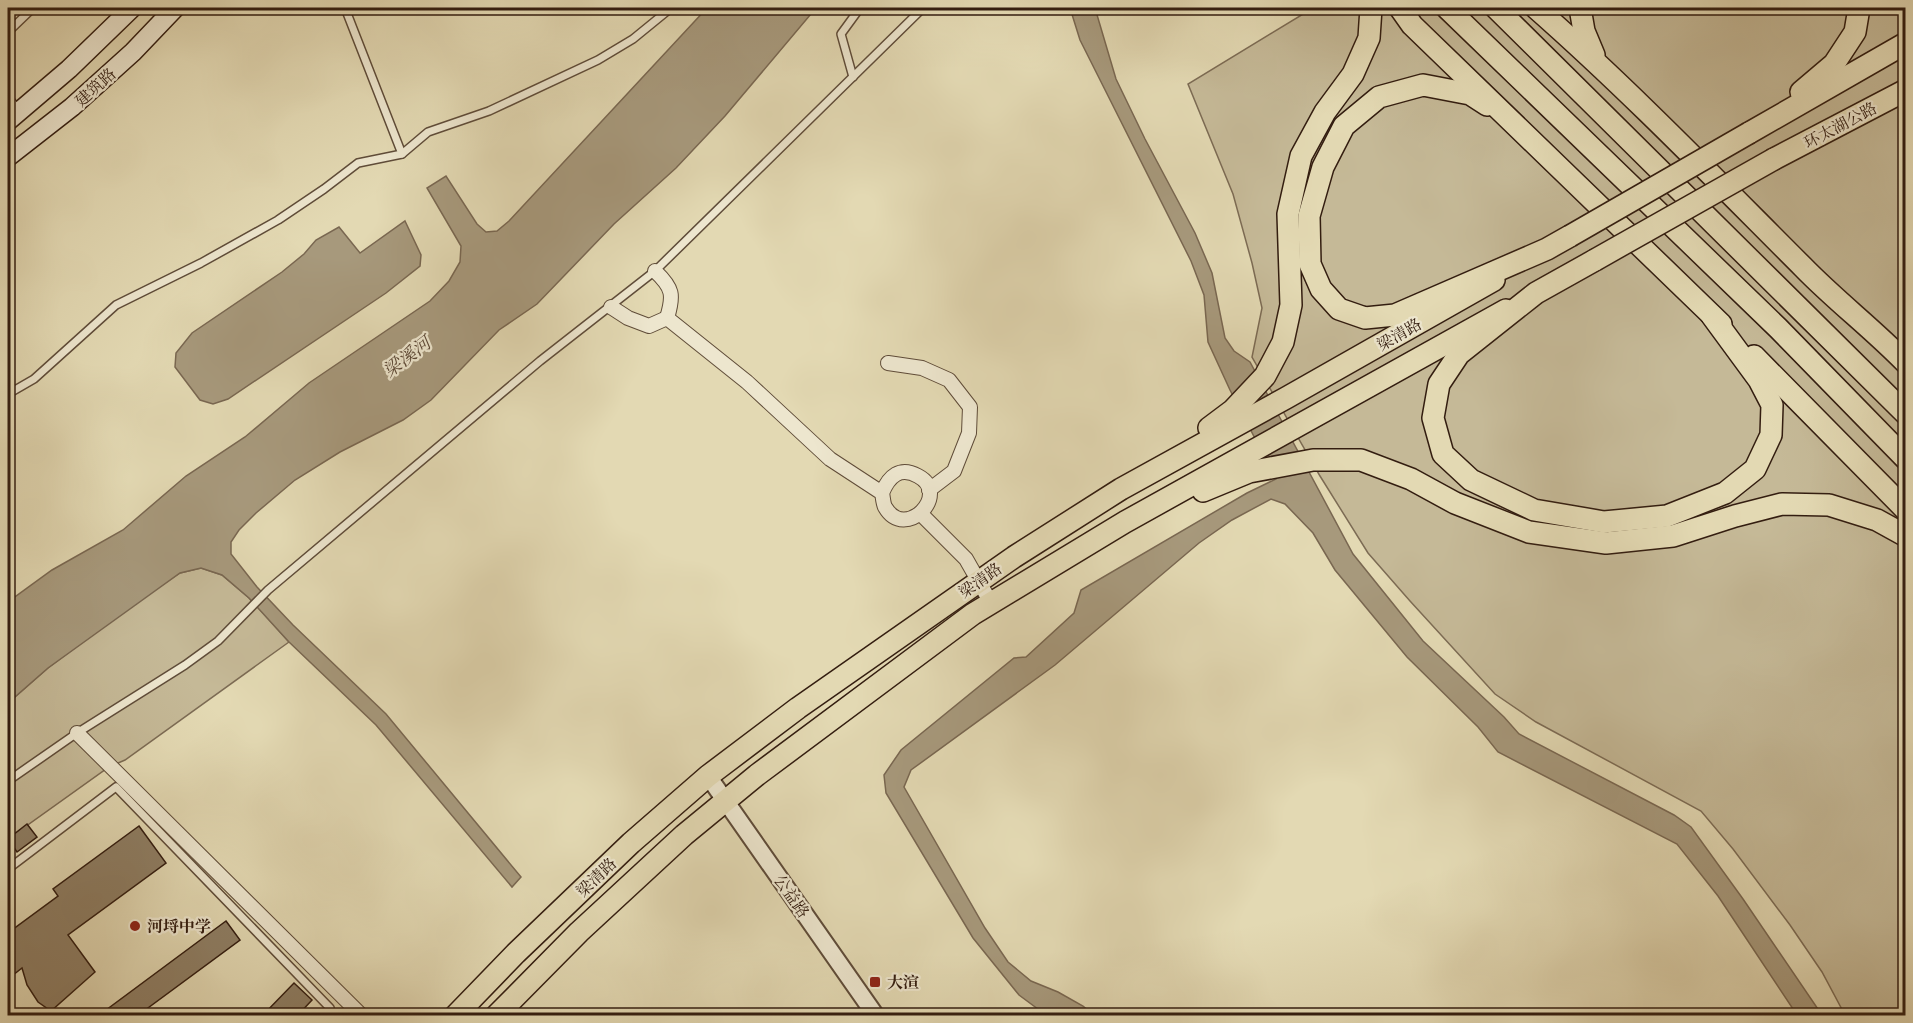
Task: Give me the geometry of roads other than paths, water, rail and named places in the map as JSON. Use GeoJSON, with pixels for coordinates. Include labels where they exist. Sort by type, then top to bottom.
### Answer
{"type":"FeatureCollection","features":[{"type":"Feature","properties":{"kind":"main road","name":"建筑路"},"geometry":{"type":"LineString","coordinates":[[13,116],[69,69],[132,8]]}},
{"type":"Feature","properties":{"kind":"main road","name":"建筑路"},"geometry":{"type":"LineString","coordinates":[[8,157],[72,107],[133,52],[175,8]]}},
{"type":"Feature","properties":{"kind":"main road"},"geometry":{"type":"LineString","coordinates":[[1137,480],[1233,410],[1265,376],[1283,342],[1290,305],[1288,214],[1301,156],[1325,112],[1353,74],[1369,38],[1371,8]]}},
{"type":"Feature","properties":{"kind":"main road"},"geometry":{"type":"LineString","coordinates":[[1400,8],[1412,25],[1807,408],[1905,510]]}},
{"type":"Feature","properties":{"kind":"main road"},"geometry":{"type":"LineString","coordinates":[[1447,8],[1778,328],[1905,459]]}},
{"type":"Feature","properties":{"kind":"main road"},"geometry":{"type":"LineString","coordinates":[[1496,8],[1905,414]]}},
{"type":"Feature","properties":{"kind":"main road"},"geometry":{"type":"LineString","coordinates":[[1536,8],[1597,61],[1813,278],[1883,339],[1905,363]]}},
{"type":"Feature","properties":{"kind":"main road"},"geometry":{"type":"LineString","coordinates":[[1580,8],[1584,32],[1597,61]]}},
{"type":"Feature","properties":{"kind":"main road"},"geometry":{"type":"LineString","coordinates":[[1755,130],[1834,64],[1856,32],[1859,8]]}},
{"type":"Feature","properties":{"kind":"main road"},"geometry":{"type":"LineString","coordinates":[[1755,130],[1905,43]]}},
{"type":"Feature","properties":{"kind":"main road"},"geometry":{"type":"LineString","coordinates":[[1515,123],[1470,94],[1424,85],[1379,97],[1344,126],[1323,167],[1309,216],[1310,264],[1321,289],[1339,309],[1365,318],[1395,315],[1547,249]]}},
{"type":"Feature","properties":{"kind":"main road","name":"环太湖公路"},"geometry":{"type":"LineString","coordinates":[[1595,260],[1774,159],[1905,90]]}},
{"type":"Feature","properties":{"kind":"main road","name":"梁清路"},"geometry":{"type":"LineString","coordinates":[[455,1016],[516,953],[623,851],[708,776],[798,708],[978,582],[1137,480],[1286,398],[1755,130]]}},
{"type":"Feature","properties":{"kind":"main road","name":"梁清路"},"geometry":{"type":"LineString","coordinates":[[496,1016],[579,932],[684,835],[757,775],[954,628],[1125,522],[1246,464],[1304,422],[1595,260]]}},
{"type":"Feature","properties":{"kind":"main road"},"geometry":{"type":"LineString","coordinates":[[1536,293],[1459,354],[1439,384],[1433,418],[1443,454],[1471,480],[1534,510],[1604,522],[1667,516],[1725,493],[1755,469],[1771,435],[1772,405],[1759,380],[1712,316]]}},
{"type":"Feature","properties":{"kind":"main road"},"geometry":{"type":"LineString","coordinates":[[1246,464],[1360,460],[1411,479],[1455,503],[1529,532],[1606,543],[1672,536],[1782,504],[1829,505],[1877,520],[1905,536]]}},
{"type":"Feature","properties":{"kind":"street"},"geometry":{"type":"LineString","coordinates":[[611,307],[628,318],[649,326],[667,318],[672,301],[669,284],[655,271]]}},
{"type":"Feature","properties":{"kind":"street"},"geometry":{"type":"LineString","coordinates":[[667,318],[747,382],[830,459],[882,493]]}},
{"type":"Feature","properties":{"kind":"street"},"geometry":{"type":"LineString","coordinates":[[888,363],[922,369],[949,380],[970,407],[969,433],[954,471],[929,490]]}},
{"type":"Feature","properties":{"kind":"street"},"geometry":{"type":"LineString","coordinates":[[911,472],[923,478],[929,490],[929,503],[921,514],[908,519],[895,516],[885,507],[882,493],[887,481],[898,473],[911,472]]}},
{"type":"Feature","properties":{"kind":"street"},"geometry":{"type":"LineString","coordinates":[[921,514],[966,559],[991,603]]}},
{"type":"Feature","properties":{"kind":"street"},"geometry":{"type":"LineString","coordinates":[[77,733],[362,1016]]}},
{"type":"Feature","properties":{"kind":"street","name":"公益路"},"geometry":{"type":"LineString","coordinates":[[708,776],[876,1016]]}},
{"type":"Feature","properties":{"kind":"lane"},"geometry":{"type":"LineString","coordinates":[[8,32],[19,24],[33,8]]}},
{"type":"Feature","properties":{"kind":"lane"},"geometry":{"type":"LineString","coordinates":[[345,8],[402,154]]}},
{"type":"Feature","properties":{"kind":"lane"},"geometry":{"type":"LineString","coordinates":[[8,394],[34,379],[116,304],[201,263],[278,220],[358,163],[402,154],[428,132],[489,111],[598,60],[633,39],[671,8]]}},
{"type":"Feature","properties":{"kind":"lane"},"geometry":{"type":"LineString","coordinates":[[853,76],[842,34],[860,8]]}},
{"type":"Feature","properties":{"kind":"lane"},"geometry":{"type":"LineString","coordinates":[[8,781],[218,641],[268,590],[540,361],[655,271],[923,8]]}},
{"type":"Feature","properties":{"kind":"lane"},"geometry":{"type":"LineString","coordinates":[[8,97],[13,116]]}},
{"type":"Feature","properties":{"kind":"lane"},"geometry":{"type":"LineString","coordinates":[[8,868],[116,788],[330,1008]]}},
{"type":"Feature","properties":{"kind":"water","name":"梁溪河"},"geometry":{"type":"Polygon","coordinates":[[[707,8],[816,8],[725,116],[676,168],[614,224],[537,304],[499,330],[431,400],[403,420],[340,452],[295,480],[256,513],[231,542],[231,554],[257,587],[293,625],[386,714],[521,877],[512,887],[376,725],[289,642],[249,598],[222,575],[201,568],[180,573],[48,668],[8,703],[8,602],[52,570],[123,530],[186,476],[245,437],[309,383],[430,301],[449,281],[460,262],[461,246],[427,188],[446,176],[477,224],[486,232],[497,231],[509,221],[707,8]]]}},
{"type":"Feature","properties":{"kind":"water"},"geometry":{"type":"Polygon","coordinates":[[[1070,8],[1095,8],[1116,79],[1195,233],[1212,273],[1225,338],[1234,351],[1250,362],[1353,554],[1423,641],[1519,734],[1674,815],[1691,827],[1822,1015],[1797,1015],[1718,896],[1677,844],[1498,752],[1478,727],[1407,657],[1335,570],[1313,533],[1285,504],[1271,499],[1232,520],[1199,543],[1055,665],[911,770],[904,787],[985,928],[1008,962],[1031,981],[1058,992],[1094,1015],[1046,1015],[1019,995],[973,938],[886,793],[884,775],[901,750],[1014,658],[1026,657],[1074,613],[1081,590],[1247,493],[1276,479],[1208,342],[1204,295],[1191,261],[1080,40],[1070,8]]]}},
{"type":"Feature","properties":{"kind":"water"},"geometry":{"type":"Polygon","coordinates":[[[405,221],[421,255],[420,266],[386,293],[228,399],[213,404],[200,400],[175,367],[176,353],[192,333],[282,272],[304,254],[316,240],[339,227],[360,253],[405,221]]]}},
{"type":"Feature","properties":{"kind":"place","name":"河埒中学"},"geometry":{"type":"Point","coordinates":[135,926]}},
{"type":"Feature","properties":{"kind":"place","name":"大渲"},"geometry":{"type":"Point","coordinates":[875,982]}}]}
